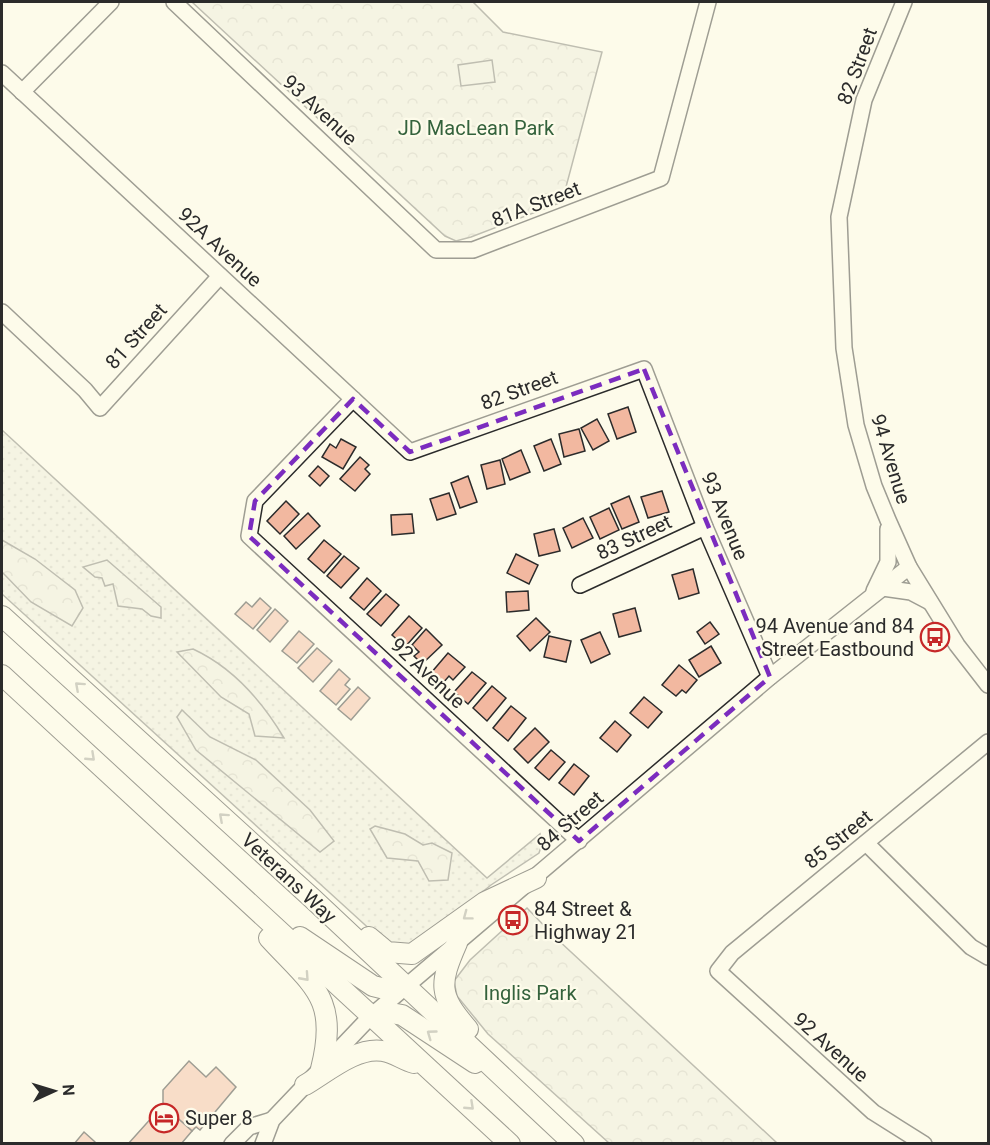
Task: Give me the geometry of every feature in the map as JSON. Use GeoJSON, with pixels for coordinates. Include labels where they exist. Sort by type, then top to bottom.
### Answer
{"type":"FeatureCollection","features":[{"type":"Feature","properties":{"kind":"main road","name":"Veterans Way"},"geometry":{"type":"LineString","coordinates":[[2,616],[313,899],[574,1143]]}},
{"type":"Feature","properties":{"kind":"main road"},"geometry":{"type":"LineString","coordinates":[[2,675],[370,1017],[510,1143]]}},
{"type":"Feature","properties":{"kind":"main road"},"geometry":{"type":"LineString","coordinates":[[313,899],[342,912],[387,952],[404,955],[427,946],[485,902],[536,878]]}},
{"type":"Feature","properties":{"kind":"main road"},"geometry":{"type":"LineString","coordinates":[[228,884],[252,918],[317,991],[329,1027],[321,1069]]}},
{"type":"Feature","properties":{"kind":"main road"},"geometry":{"type":"LineString","coordinates":[[257,910],[373,987],[385,989],[407,986]]}},
{"type":"Feature","properties":{"kind":"main road"},"geometry":{"type":"LineString","coordinates":[[457,944],[444,976],[444,992],[452,1010],[472,1034],[482,1058]]}},
{"type":"Feature","properties":{"kind":"main road"},"geometry":{"type":"LineString","coordinates":[[370,1017],[391,1013],[402,1015],[461,1055],[499,1075]]}},
{"type":"Feature","properties":{"kind":"main road"},"geometry":{"type":"LineString","coordinates":[[305,1085],[352,1058],[375,1050],[390,1052],[430,1069]]}},
{"type":"Feature","properties":{"kind":"street"},"geometry":{"type":"LineString","coordinates":[[22,92],[111,2]]}},
{"type":"Feature","properties":{"kind":"street","name":"93 Avenue"},"geometry":{"type":"LineString","coordinates":[[174,2],[436,250]]}},
{"type":"Feature","properties":{"kind":"street","name":"81A Street"},"geometry":{"type":"LineString","coordinates":[[436,250],[473,250],[661,178],[708,2]]}},
{"type":"Feature","properties":{"kind":"street","name":"82 Street"},"geometry":{"type":"LineString","coordinates":[[839,217],[864,100],[904,2]]}},
{"type":"Feature","properties":{"kind":"street","name":"92A Avenue"},"geometry":{"type":"LineString","coordinates":[[2,73],[410,452]]}},
{"type":"Feature","properties":{"kind":"street","name":"94 Avenue"},"geometry":{"type":"LineString","coordinates":[[839,217],[844,348],[855,414],[874,486],[909,567],[957,645],[988,686]]}},
{"type":"Feature","properties":{"kind":"street","name":"81 Street"},"geometry":{"type":"LineString","coordinates":[[2,312],[85,390],[100,408],[220,276]]}},
{"type":"Feature","properties":{"kind":"street","name":"93 Avenue"},"geometry":{"type":"LineString","coordinates":[[644,369],[705,527],[770,677]]}},
{"type":"Feature","properties":{"kind":"street","name":"82 Street"},"geometry":{"type":"LineString","coordinates":[[410,452],[644,369]]}},
{"type":"Feature","properties":{"kind":"street","name":"92 Avenue"},"geometry":{"type":"LineString","coordinates":[[353,399],[255,501],[249,536],[579,841]]}},
{"type":"Feature","properties":{"kind":"street"},"geometry":{"type":"LineString","coordinates":[[888,520],[888,562],[877,593],[911,592],[930,602]]}},
{"type":"Feature","properties":{"kind":"street","name":"83 Street"},"geometry":{"type":"LineString","coordinates":[[580,585],[705,527]]}},
{"type":"Feature","properties":{"kind":"street","name":"84 Street"},"geometry":{"type":"LineString","coordinates":[[263,1143],[272,1120],[370,1017],[770,677],[909,567]]}},
{"type":"Feature","properties":{"kind":"street","name":"85 Street"},"geometry":{"type":"LineString","coordinates":[[718,971],[732,953],[988,742]]}},
{"type":"Feature","properties":{"kind":"street"},"geometry":{"type":"LineString","coordinates":[[866,843],[971,947],[988,957]]}},
{"type":"Feature","properties":{"kind":"street","name":"92 Avenue"},"geometry":{"type":"LineString","coordinates":[[718,971],[873,1112],[924,1143]]}},
{"type":"Feature","properties":{"kind":"street","name":"84 Street"},"geometry":{"type":"LineString","coordinates":[[232,1143],[249,1127],[272,1120]]}},
{"type":"Feature","properties":{"kind":"highlighted area"},"geometry":{"type":"Polygon","coordinates":[[[644,369],[770,677],[579,841],[249,536],[255,501],[353,399],[410,452],[644,369]]]}},
{"type":"Feature","properties":{"kind":"green space","name":"JD MacLean Park"},"geometry":{"type":"Polygon","coordinates":[[[192,2],[473,2],[503,32],[602,52],[562,202],[471,237],[456,241],[445,236],[192,2]]]}},
{"type":"Feature","properties":{"kind":"green space"},"geometry":{"type":"Polygon","coordinates":[[[492,60],[495,82],[461,86],[458,65],[492,60]]]}},
{"type":"Feature","properties":{"kind":"green space"},"geometry":{"type":"Polygon","coordinates":[[[2,430],[487,878],[540,834],[542,844],[539,853],[491,885],[412,948],[393,947],[375,934],[2,594],[2,430]]]}},
{"type":"Feature","properties":{"kind":"green space"},"geometry":{"type":"Polygon","coordinates":[[[2,540],[35,559],[75,590],[83,608],[72,626],[31,602],[2,572],[2,540]]]}},
{"type":"Feature","properties":{"kind":"green space"},"geometry":{"type":"Polygon","coordinates":[[[107,560],[161,607],[161,618],[151,616],[142,609],[118,606],[113,584],[105,586],[102,578],[95,577],[83,567],[107,560]]]}},
{"type":"Feature","properties":{"kind":"green space"},"geometry":{"type":"Polygon","coordinates":[[[193,649],[221,665],[245,686],[266,711],[284,738],[255,736],[249,714],[221,697],[177,652],[193,649]]]}},
{"type":"Feature","properties":{"kind":"green space"},"geometry":{"type":"Polygon","coordinates":[[[182,710],[210,737],[256,760],[310,810],[334,841],[320,852],[196,750],[177,717],[182,710]]]}},
{"type":"Feature","properties":{"kind":"green space"},"geometry":{"type":"Polygon","coordinates":[[[375,826],[405,834],[423,845],[432,843],[452,853],[448,880],[429,881],[418,861],[387,858],[370,829],[375,826]]]}},
{"type":"Feature","properties":{"kind":"green space","name":"Inglis Park"},"geometry":{"type":"Polygon","coordinates":[[[527,908],[557,939],[777,1143],[609,1143],[488,1034],[457,996],[454,981],[470,960],[527,908]]]}},
{"type":"Feature","properties":{"kind":"building"},"geometry":{"type":"Polygon","coordinates":[[[628,407],[636,432],[617,439],[608,414],[628,407]]]}},
{"type":"Feature","properties":{"kind":"building"},"geometry":{"type":"Polygon","coordinates":[[[597,419],[609,441],[593,450],[581,428],[597,419]]]}},
{"type":"Feature","properties":{"kind":"building"},"geometry":{"type":"Polygon","coordinates":[[[579,429],[585,451],[564,457],[559,434],[579,429]]]}},
{"type":"Feature","properties":{"kind":"building"},"geometry":{"type":"Polygon","coordinates":[[[341,439],[356,447],[343,469],[322,457],[330,444],[336,448],[341,439]]]}},
{"type":"Feature","properties":{"kind":"building"},"geometry":{"type":"Polygon","coordinates":[[[551,439],[561,464],[544,471],[534,446],[551,439]]]}},
{"type":"Feature","properties":{"kind":"building"},"geometry":{"type":"Polygon","coordinates":[[[521,450],[530,472],[510,480],[502,459],[521,450]]]}},
{"type":"Feature","properties":{"kind":"building"},"geometry":{"type":"Polygon","coordinates":[[[360,457],[369,465],[365,469],[370,474],[355,491],[340,479],[360,457]]]}},
{"type":"Feature","properties":{"kind":"building"},"geometry":{"type":"Polygon","coordinates":[[[500,460],[505,484],[487,489],[481,465],[500,460]]]}},
{"type":"Feature","properties":{"kind":"building"},"geometry":{"type":"Polygon","coordinates":[[[318,466],[329,476],[320,486],[309,476],[318,466]]]}},
{"type":"Feature","properties":{"kind":"building"},"geometry":{"type":"Polygon","coordinates":[[[468,476],[477,502],[460,508],[451,483],[468,476]]]}},
{"type":"Feature","properties":{"kind":"building"},"geometry":{"type":"Polygon","coordinates":[[[662,491],[669,512],[648,518],[641,497],[662,491]]]}},
{"type":"Feature","properties":{"kind":"building"},"geometry":{"type":"Polygon","coordinates":[[[449,493],[456,514],[437,520],[430,499],[449,493]]]}},
{"type":"Feature","properties":{"kind":"building"},"geometry":{"type":"Polygon","coordinates":[[[629,496],[639,522],[622,529],[611,504],[629,496]]]}},
{"type":"Feature","properties":{"kind":"building"},"geometry":{"type":"Polygon","coordinates":[[[286,501],[299,514],[280,534],[267,521],[286,501]]]}},
{"type":"Feature","properties":{"kind":"building"},"geometry":{"type":"Polygon","coordinates":[[[609,508],[619,530],[600,539],[590,517],[609,508]]]}},
{"type":"Feature","properties":{"kind":"building"},"geometry":{"type":"Polygon","coordinates":[[[308,513],[320,526],[296,549],[284,536],[308,513]]]}},
{"type":"Feature","properties":{"kind":"building"},"geometry":{"type":"Polygon","coordinates":[[[412,514],[414,533],[392,535],[391,515],[412,514]]]}},
{"type":"Feature","properties":{"kind":"building"},"geometry":{"type":"Polygon","coordinates":[[[583,518],[593,538],[572,548],[563,528],[583,518]]]}},
{"type":"Feature","properties":{"kind":"building"},"geometry":{"type":"Polygon","coordinates":[[[554,529],[560,551],[539,556],[534,534],[554,529]]]}},
{"type":"Feature","properties":{"kind":"building"},"geometry":{"type":"Polygon","coordinates":[[[324,540],[341,554],[324,573],[308,559],[324,540]]]}},
{"type":"Feature","properties":{"kind":"building"},"geometry":{"type":"Polygon","coordinates":[[[516,554],[538,565],[529,584],[507,573],[516,554]]]}},
{"type":"Feature","properties":{"kind":"building"},"geometry":{"type":"Polygon","coordinates":[[[344,556],[359,568],[341,588],[327,576],[344,556]]]}},
{"type":"Feature","properties":{"kind":"building"},"geometry":{"type":"Polygon","coordinates":[[[693,569],[699,593],[679,599],[672,575],[693,569]]]}},
{"type":"Feature","properties":{"kind":"building"},"geometry":{"type":"Polygon","coordinates":[[[367,578],[381,591],[364,610],[350,598],[367,578]]]}},
{"type":"Feature","properties":{"kind":"building"},"geometry":{"type":"Polygon","coordinates":[[[528,591],[529,610],[507,612],[506,592],[528,591]]]}},
{"type":"Feature","properties":{"kind":"building"},"geometry":{"type":"Polygon","coordinates":[[[386,594],[399,605],[381,626],[367,614],[386,594]]]}},
{"type":"Feature","properties":{"kind":"building"},"geometry":{"type":"Polygon","coordinates":[[[260,598],[271,608],[253,629],[235,614],[246,602],[252,607],[260,598]]]}},
{"type":"Feature","properties":{"kind":"building"},"geometry":{"type":"Polygon","coordinates":[[[635,608],[641,631],[619,637],[613,614],[635,608]]]}},
{"type":"Feature","properties":{"kind":"building"},"geometry":{"type":"Polygon","coordinates":[[[275,609],[288,621],[270,642],[257,630],[275,609]]]}},
{"type":"Feature","properties":{"kind":"building"},"geometry":{"type":"Polygon","coordinates":[[[409,616],[422,628],[405,647],[392,635],[409,616]]]}},
{"type":"Feature","properties":{"kind":"building"},"geometry":{"type":"Polygon","coordinates":[[[536,618],[550,632],[530,651],[517,636],[536,618]]]}},
{"type":"Feature","properties":{"kind":"building"},"geometry":{"type":"Polygon","coordinates":[[[710,622],[719,634],[705,644],[697,632],[710,622]]]}},
{"type":"Feature","properties":{"kind":"building"},"geometry":{"type":"Polygon","coordinates":[[[426,629],[442,645],[422,664],[414,656],[419,652],[412,645],[426,629]]]}},
{"type":"Feature","properties":{"kind":"building"},"geometry":{"type":"Polygon","coordinates":[[[299,631],[314,644],[297,663],[282,651],[299,631]]]}},
{"type":"Feature","properties":{"kind":"building"},"geometry":{"type":"Polygon","coordinates":[[[600,632],[610,654],[591,663],[581,640],[600,632]]]}},
{"type":"Feature","properties":{"kind":"building"},"geometry":{"type":"Polygon","coordinates":[[[549,636],[571,641],[566,662],[544,657],[549,636]]]}},
{"type":"Feature","properties":{"kind":"building"},"geometry":{"type":"Polygon","coordinates":[[[711,646],[721,663],[699,677],[689,660],[711,646]]]}},
{"type":"Feature","properties":{"kind":"building"},"geometry":{"type":"Polygon","coordinates":[[[317,648],[332,661],[313,682],[298,668],[317,648]]]}},
{"type":"Feature","properties":{"kind":"building"},"geometry":{"type":"Polygon","coordinates":[[[448,653],[465,667],[453,680],[449,676],[443,683],[431,673],[448,653]]]}},
{"type":"Feature","properties":{"kind":"building"},"geometry":{"type":"Polygon","coordinates":[[[679,665],[697,680],[686,693],[682,690],[676,696],[662,685],[679,665]]]}},
{"type":"Feature","properties":{"kind":"building"},"geometry":{"type":"Polygon","coordinates":[[[339,669],[350,679],[345,685],[350,689],[336,705],[320,691],[339,669]]]}},
{"type":"Feature","properties":{"kind":"building"},"geometry":{"type":"Polygon","coordinates":[[[472,672],[486,683],[468,704],[454,692],[472,672]]]}},
{"type":"Feature","properties":{"kind":"building"},"geometry":{"type":"Polygon","coordinates":[[[492,686],[506,698],[487,721],[473,708],[492,686]]]}},
{"type":"Feature","properties":{"kind":"building"},"geometry":{"type":"Polygon","coordinates":[[[358,687],[370,698],[351,720],[338,709],[358,687]]]}},
{"type":"Feature","properties":{"kind":"building"},"geometry":{"type":"Polygon","coordinates":[[[644,697],[662,712],[648,728],[630,713],[644,697]]]}},
{"type":"Feature","properties":{"kind":"building"},"geometry":{"type":"Polygon","coordinates":[[[511,706],[526,718],[508,741],[493,728],[511,706]]]}},
{"type":"Feature","properties":{"kind":"building"},"geometry":{"type":"Polygon","coordinates":[[[615,721],[631,735],[617,752],[600,738],[615,721]]]}},
{"type":"Feature","properties":{"kind":"building"},"geometry":{"type":"Polygon","coordinates":[[[535,728],[549,742],[528,763],[514,749],[535,728]]]}},
{"type":"Feature","properties":{"kind":"building"},"geometry":{"type":"Polygon","coordinates":[[[551,750],[565,762],[549,780],[535,768],[551,750]]]}},
{"type":"Feature","properties":{"kind":"building"},"geometry":{"type":"Polygon","coordinates":[[[574,764],[589,776],[574,795],[559,783],[574,764]]]}},
{"type":"Feature","properties":{"kind":"building"},"geometry":{"type":"Polygon","coordinates":[[[189,1061],[206,1077],[216,1067],[236,1087],[200,1130],[196,1127],[192,1131],[163,1105],[163,1090],[189,1061]]]}},
{"type":"Feature","properties":{"kind":"building","name":"Super 8"},"geometry":{"type":"Polygon","coordinates":[[[163,1105],[192,1131],[181,1144],[128,1144],[163,1105]]]}},
{"type":"Feature","properties":{"kind":"building"},"geometry":{"type":"Polygon","coordinates":[[[84,1132],[94,1141],[97,1144],[74,1144],[84,1132]]]}},
{"type":"Feature","properties":{"kind":"place","name":"94 Avenue and 84 Street Eastbound"},"geometry":{"type":"Point","coordinates":[935,637]}},
{"type":"Feature","properties":{"kind":"place","name":"84 Street & Highway 21"},"geometry":{"type":"Point","coordinates":[513,920]}},
{"type":"Feature","properties":{"kind":"place","name":"Super 8"},"geometry":{"type":"Point","coordinates":[164,1118]}}]}
